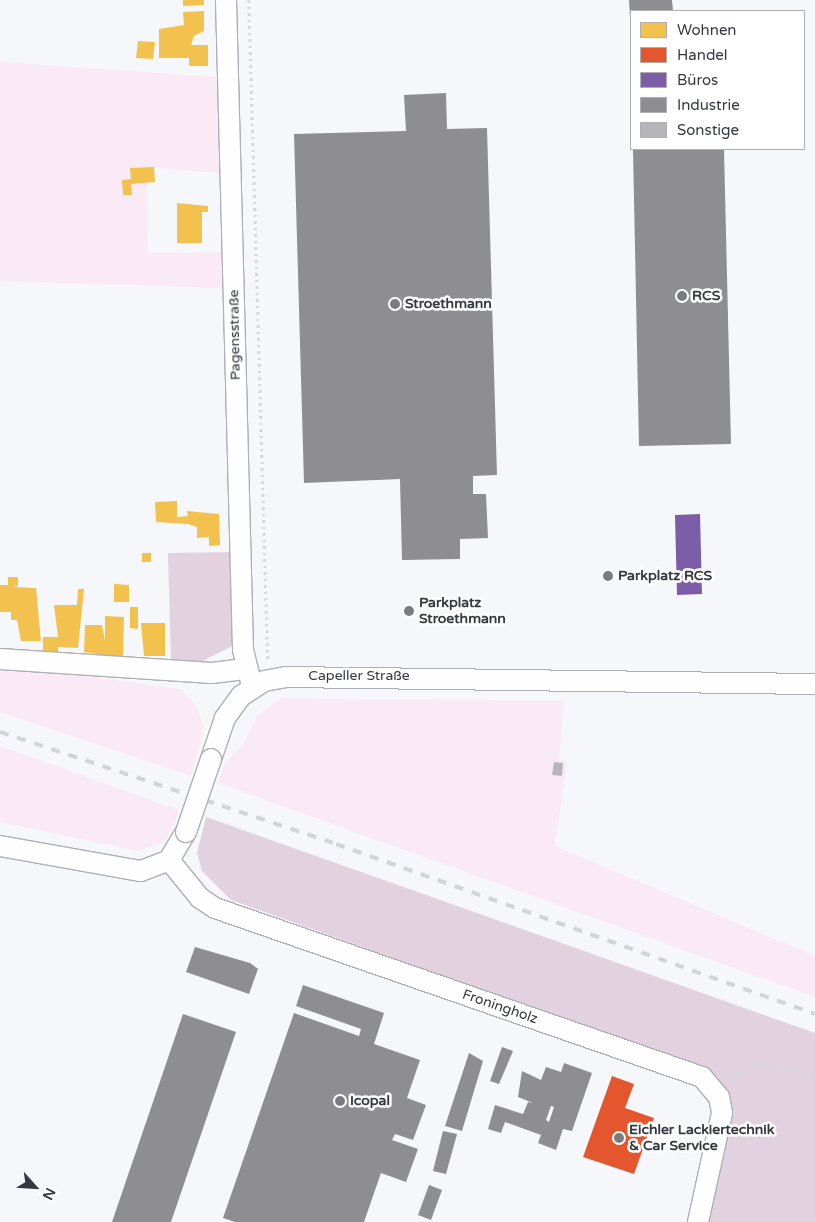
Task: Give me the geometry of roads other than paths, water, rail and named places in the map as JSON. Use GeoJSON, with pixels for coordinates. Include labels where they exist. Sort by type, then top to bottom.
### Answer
{"type":"FeatureCollection","features":[{"type":"Feature","properties":{"kind":"street","name":"Pagensstraße"},"geometry":{"type":"LineString","coordinates":[[226,0],[254,679]]}},
{"type":"Feature","properties":{"kind":"street"},"geometry":{"type":"LineString","coordinates":[[0,659],[212,673],[254,679]]}},
{"type":"Feature","properties":{"kind":"street","name":"Capeller Straße"},"geometry":{"type":"LineString","coordinates":[[254,679],[362,675],[815,684]]}},
{"type":"Feature","properties":{"kind":"street"},"geometry":{"type":"LineString","coordinates":[[0,846],[127,870],[157,867],[169,860],[186,832],[228,712],[254,679]]}},
{"type":"Feature","properties":{"kind":"street"},"geometry":{"type":"LineString","coordinates":[[0,851],[21,850]]}},
{"type":"Feature","properties":{"kind":"street","name":"Froningholz"},"geometry":{"type":"LineString","coordinates":[[169,860],[200,898],[215,908],[702,1077],[712,1085],[721,1105],[720,1131],[698,1222]]}},
{"type":"Feature","properties":{"kind":"railway"},"geometry":{"type":"LineString","coordinates":[[0,732],[336,844],[815,1014]]}},
{"type":"Feature","properties":{"kind":"place","name":"RCS"},"geometry":{"type":"Point","coordinates":[682,296]}},
{"type":"Feature","properties":{"kind":"place","name":"Stroethmann"},"geometry":{"type":"Point","coordinates":[395,304]}},
{"type":"Feature","properties":{"kind":"place","name":"Parkplatz RCS"},"geometry":{"type":"Point","coordinates":[608,576]}},
{"type":"Feature","properties":{"kind":"place","name":"Parkplatz Stroethmann"},"geometry":{"type":"Point","coordinates":[409,611]}},
{"type":"Feature","properties":{"kind":"place","name":"Icopal"},"geometry":{"type":"Point","coordinates":[340,1101]}},
{"type":"Feature","properties":{"kind":"place","name":"Eichler Lackiertechnik & Car Service"},"geometry":{"type":"Point","coordinates":[619,1138]}}]}
